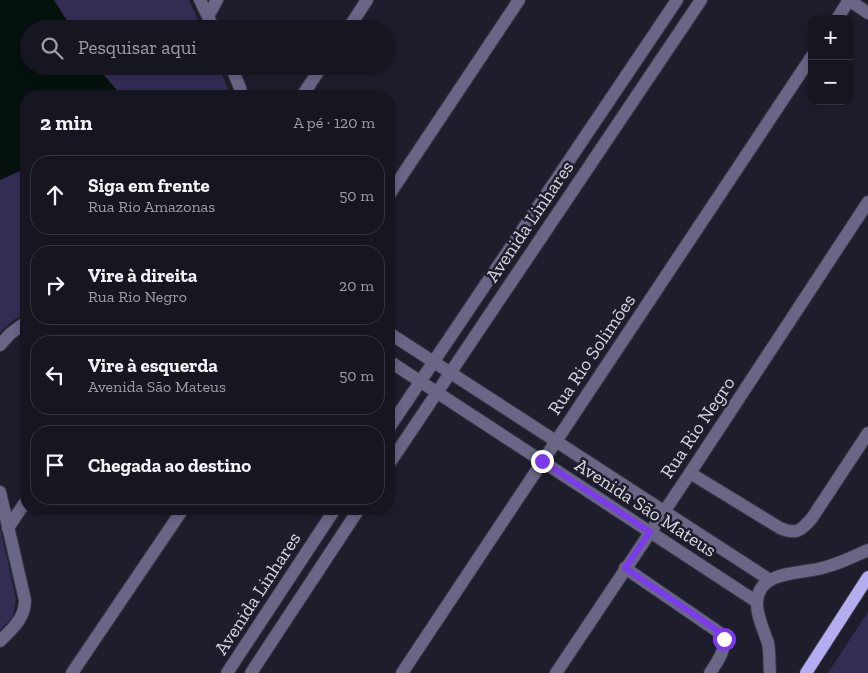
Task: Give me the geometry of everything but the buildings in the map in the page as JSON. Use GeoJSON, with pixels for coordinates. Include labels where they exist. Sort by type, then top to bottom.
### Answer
{"type":"FeatureCollection","features":[{"type":"Feature","properties":{"kind":"main road"},"geometry":{"type":"LineString","coordinates":[[806,673],[868,578]]}},
{"type":"Feature","properties":{"kind":"street"},"geometry":{"type":"LineString","coordinates":[[200,0],[210,20]]}},
{"type":"Feature","properties":{"kind":"street"},"geometry":{"type":"LineString","coordinates":[[208,16],[217,0]]}},
{"type":"Feature","properties":{"kind":"street"},"geometry":{"type":"LineString","coordinates":[[354,20],[367,0]]}},
{"type":"Feature","properties":{"kind":"street"},"geometry":{"type":"LineString","coordinates":[[395,186],[519,0]]}},
{"type":"Feature","properties":{"kind":"street","name":"Avenida Linhares"},"geometry":{"type":"LineString","coordinates":[[395,419],[677,0]]}},
{"type":"Feature","properties":{"kind":"street","name":"Avenida Linhares"},"geometry":{"type":"LineString","coordinates":[[395,455],[701,0]]}},
{"type":"Feature","properties":{"kind":"street"},"geometry":{"type":"LineString","coordinates":[[840,15],[849,0],[868,13]]}},
{"type":"Feature","properties":{"kind":"street","name":"Rua Rio Solimões"},"geometry":{"type":"LineString","coordinates":[[402,673],[809,60]]}},
{"type":"Feature","properties":{"kind":"street"},"geometry":{"type":"LineString","coordinates":[[235,75],[240,90]]}},
{"type":"Feature","properties":{"kind":"street"},"geometry":{"type":"LineString","coordinates":[[306,90],[316,75]]}},
{"type":"Feature","properties":{"kind":"street","name":"Rua Rio Negro"},"geometry":{"type":"LineString","coordinates":[[556,673],[868,202]]}},
{"type":"Feature","properties":{"kind":"street"},"geometry":{"type":"LineString","coordinates":[[0,345],[20,326]]}},
{"type":"Feature","properties":{"kind":"street","name":"Avenida São Mateus"},"geometry":{"type":"LineString","coordinates":[[395,337],[770,580]]}},
{"type":"Feature","properties":{"kind":"street","name":"Avenida São Mateus"},"geometry":{"type":"LineString","coordinates":[[395,364],[757,602]]}},
{"type":"Feature","properties":{"kind":"street"},"geometry":{"type":"LineString","coordinates":[[690,473],[780,528],[788,532],[798,532],[812,518],[868,433]]}},
{"type":"Feature","properties":{"kind":"street"},"geometry":{"type":"LineString","coordinates":[[0,492],[25,600],[25,608],[17,624],[0,641]]}},
{"type":"Feature","properties":{"kind":"street"},"geometry":{"type":"LineString","coordinates":[[8,528],[20,510]]}},
{"type":"Feature","properties":{"kind":"street"},"geometry":{"type":"LineString","coordinates":[[72,673],[179,515]]}},
{"type":"Feature","properties":{"kind":"street","name":"Avenida Linhares"},"geometry":{"type":"LineString","coordinates":[[227,673],[331,515]]}},
{"type":"Feature","properties":{"kind":"street","name":"Avenida Linhares"},"geometry":{"type":"LineString","coordinates":[[251,673],[355,515]]}},
{"type":"Feature","properties":{"kind":"street"},"geometry":{"type":"LineString","coordinates":[[770,673],[768,645],[757,602],[761,590],[770,580],[796,572],[819,569],[843,562],[868,550]]}},
{"type":"Feature","properties":{"kind":"street"},"geometry":{"type":"LineString","coordinates":[[625,568],[720,633],[724,639],[724,648],[710,673]]}},
{"type":"Feature","properties":{"kind":"shaded area"},"geometry":{"type":"Polygon","coordinates":[[[0,0],[54,0],[66,20],[20,20],[20,75],[104,75],[117,90],[20,90],[20,171],[0,180],[0,0]]]}},
{"type":"Feature","properties":{"kind":"shaded area"},"geometry":{"type":"Polygon","coordinates":[[[54,0],[189,0],[198,20],[66,20],[54,0]]]}},
{"type":"Feature","properties":{"kind":"shaded area"},"geometry":{"type":"Polygon","coordinates":[[[104,75],[222,75],[228,90],[117,90],[104,75]]]}},
{"type":"Feature","properties":{"kind":"shaded area"},"geometry":{"type":"Polygon","coordinates":[[[20,171],[20,316],[0,332],[0,180],[20,171]]]}},
{"type":"Feature","properties":{"kind":"shaded area"},"geometry":{"type":"Polygon","coordinates":[[[0,527],[16,599],[13,617],[0,630],[0,527]]]}},
{"type":"Feature","properties":{"kind":"shaded area"},"geometry":{"type":"Polygon","coordinates":[[[868,612],[868,673],[828,673],[868,612]]]}},
{"type":"Feature","properties":{"kind":"route"},"geometry":{"type":"LineString","coordinates":[[542,461],[650,532],[625,568],[714,628],[724,639]]}}]}
